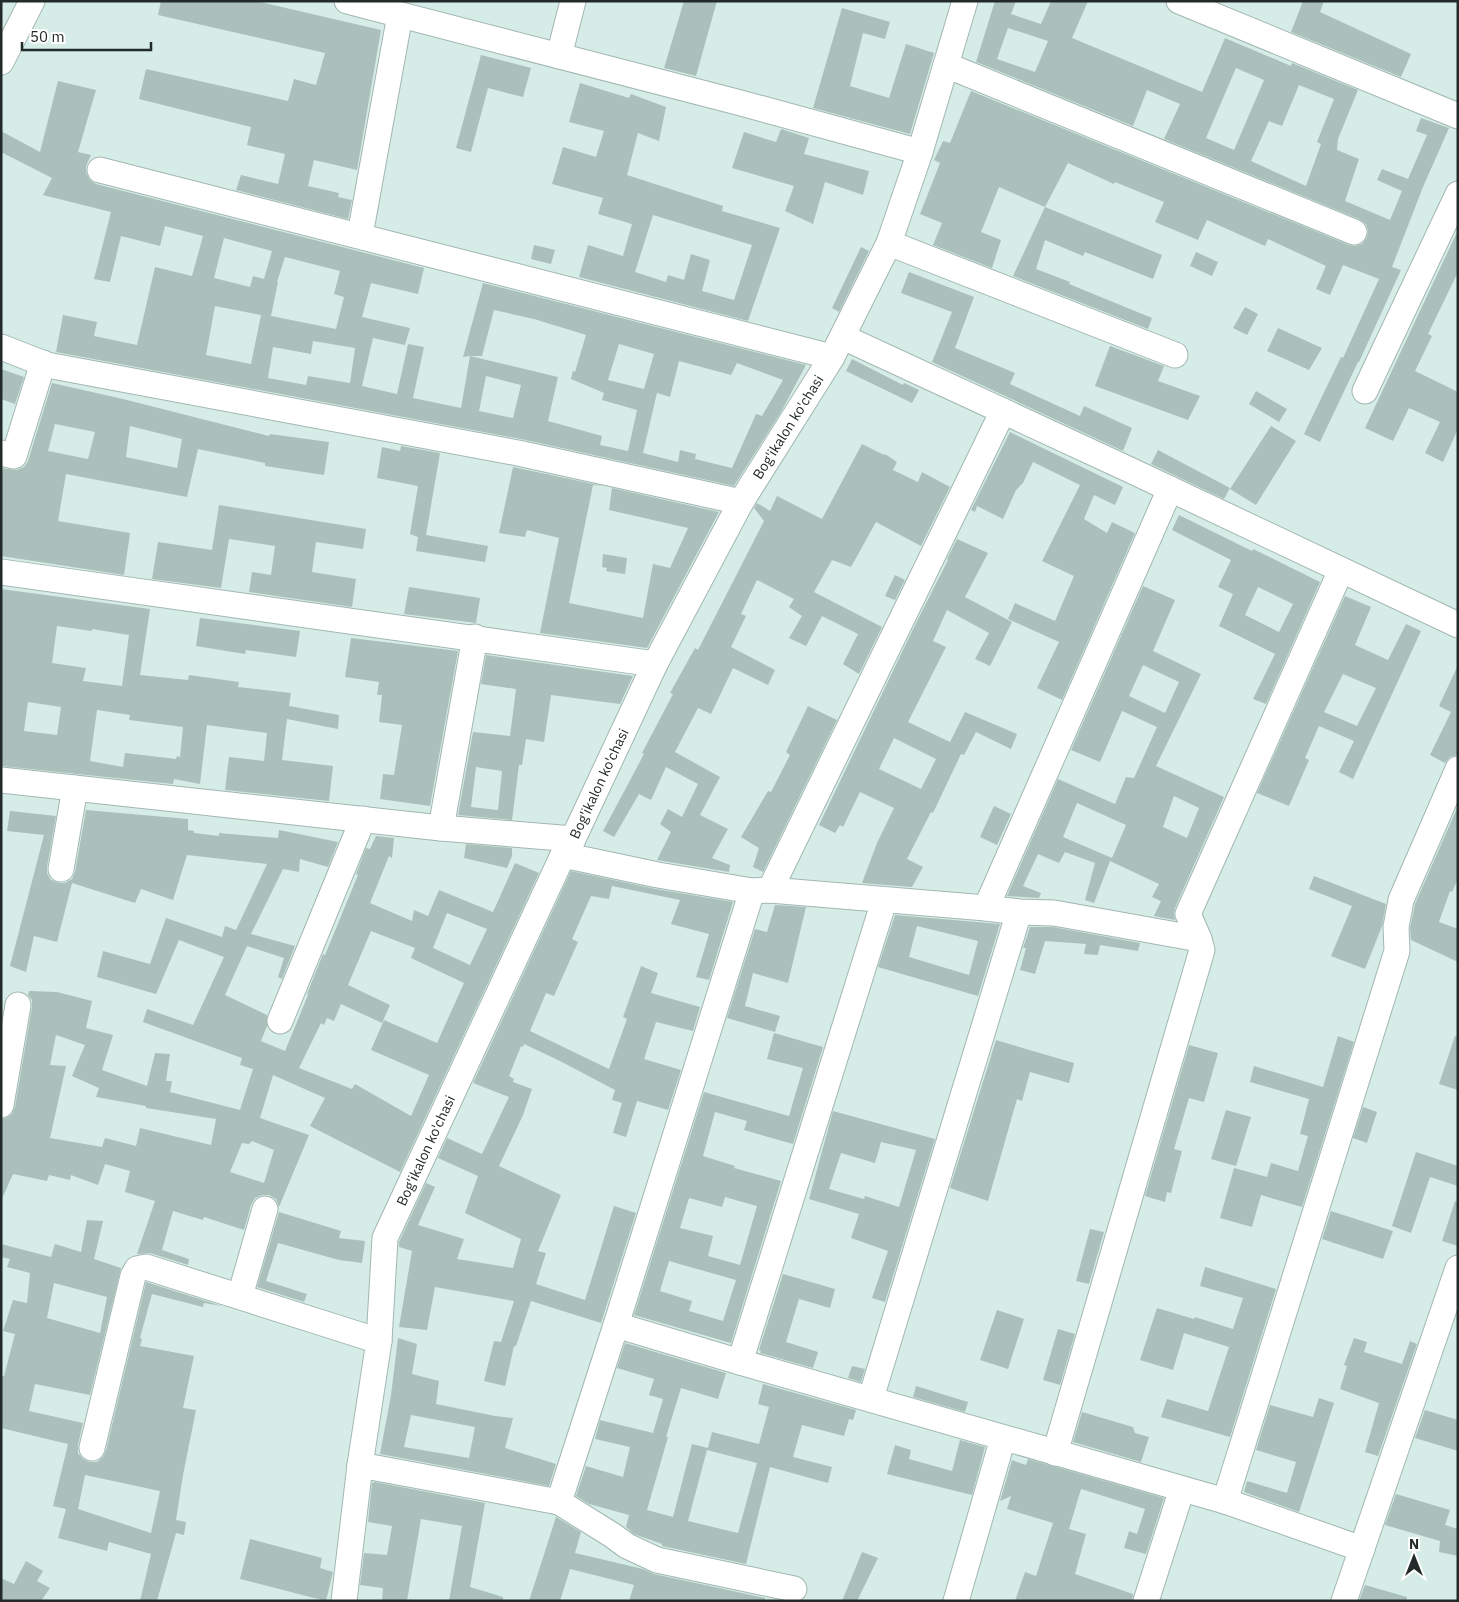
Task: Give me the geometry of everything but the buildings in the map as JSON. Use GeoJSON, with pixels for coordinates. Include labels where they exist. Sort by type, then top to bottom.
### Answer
{"type":"FeatureCollection","features":[{"type":"Feature","properties":{"kind":"street"},"geometry":{"type":"LineString","coordinates":[[1,62],[32,1]]}},
{"type":"Feature","properties":{"kind":"street"},"geometry":{"type":"LineString","coordinates":[[347,1],[737,102],[920,152]]}},
{"type":"Feature","properties":{"kind":"street"},"geometry":{"type":"LineString","coordinates":[[559,56],[573,1]]}},
{"type":"Feature","properties":{"kind":"street","name":"Bog'ikalon ko'chasi"},"geometry":{"type":"LineString","coordinates":[[344,1601],[360,1465],[380,1341],[385,1238],[655,664],[741,502],[837,347],[889,243],[920,152],[965,1]]}},
{"type":"Feature","properties":{"kind":"street"},"geometry":{"type":"LineString","coordinates":[[1179,1],[1458,116]]}},
{"type":"Feature","properties":{"kind":"street"},"geometry":{"type":"LineString","coordinates":[[360,235],[400,15]]}},
{"type":"Feature","properties":{"kind":"street"},"geometry":{"type":"LineString","coordinates":[[946,65],[1354,232]]}},
{"type":"Feature","properties":{"kind":"street"},"geometry":{"type":"LineString","coordinates":[[100,170],[360,235],[837,347],[1003,411],[1458,625]]}},
{"type":"Feature","properties":{"kind":"street"},"geometry":{"type":"LineString","coordinates":[[1365,391],[1458,194]]}},
{"type":"Feature","properties":{"kind":"street"},"geometry":{"type":"LineString","coordinates":[[889,243],[1175,355]]}},
{"type":"Feature","properties":{"kind":"street"},"geometry":{"type":"LineString","coordinates":[[1,346],[43,364],[518,453],[741,502]]}},
{"type":"Feature","properties":{"kind":"street"},"geometry":{"type":"LineString","coordinates":[[1,454],[14,456],[43,364]]}},
{"type":"Feature","properties":{"kind":"street"},"geometry":{"type":"LineString","coordinates":[[558,1502],[761,890],[1003,411]]}},
{"type":"Feature","properties":{"kind":"street"},"geometry":{"type":"LineString","coordinates":[[986,908],[1170,489]]}},
{"type":"Feature","properties":{"kind":"street"},"geometry":{"type":"LineString","coordinates":[[1055,1453],[1202,950],[1188,914],[1341,570]]}},
{"type":"Feature","properties":{"kind":"street"},"geometry":{"type":"LineString","coordinates":[[1,572],[475,637],[655,664]]}},
{"type":"Feature","properties":{"kind":"street"},"geometry":{"type":"LineString","coordinates":[[441,828],[475,637]]}},
{"type":"Feature","properties":{"kind":"street"},"geometry":{"type":"LineString","coordinates":[[1225,1501],[1398,951],[1396,927],[1402,900],[1458,769]]}},
{"type":"Feature","properties":{"kind":"street"},"geometry":{"type":"LineString","coordinates":[[1,780],[441,828],[568,847],[658,875],[761,890],[1019,912],[1054,913],[1199,939]]}},
{"type":"Feature","properties":{"kind":"street"},"geometry":{"type":"LineString","coordinates":[[61,869],[75,788]]}},
{"type":"Feature","properties":{"kind":"street"},"geometry":{"type":"LineString","coordinates":[[280,1021],[363,819]]}},
{"type":"Feature","properties":{"kind":"street"},"geometry":{"type":"LineString","coordinates":[[740,1362],[884,901]]}},
{"type":"Feature","properties":{"kind":"street"},"geometry":{"type":"LineString","coordinates":[[871,1398],[1019,912]]}},
{"type":"Feature","properties":{"kind":"street"},"geometry":{"type":"LineString","coordinates":[[1,1106],[18,1005]]}},
{"type":"Feature","properties":{"kind":"street"},"geometry":{"type":"LineString","coordinates":[[240,1296],[265,1209]]}},
{"type":"Feature","properties":{"kind":"street"},"geometry":{"type":"LineString","coordinates":[[92,1448],[133,1276],[137,1269],[146,1267],[380,1341]]}},
{"type":"Feature","properties":{"kind":"street"},"geometry":{"type":"LineString","coordinates":[[1344,1601],[1436,1337],[1458,1268]]}},
{"type":"Feature","properties":{"kind":"street"},"geometry":{"type":"LineString","coordinates":[[616,1325],[1225,1501],[1362,1549]]}},
{"type":"Feature","properties":{"kind":"street"},"geometry":{"type":"LineString","coordinates":[[956,1601],[1003,1438]]}},
{"type":"Feature","properties":{"kind":"street"},"geometry":{"type":"LineString","coordinates":[[360,1465],[558,1502],[627,1546],[657,1560],[794,1589]]}},
{"type":"Feature","properties":{"kind":"street"},"geometry":{"type":"LineString","coordinates":[[1146,1601],[1182,1489]]}}]}
